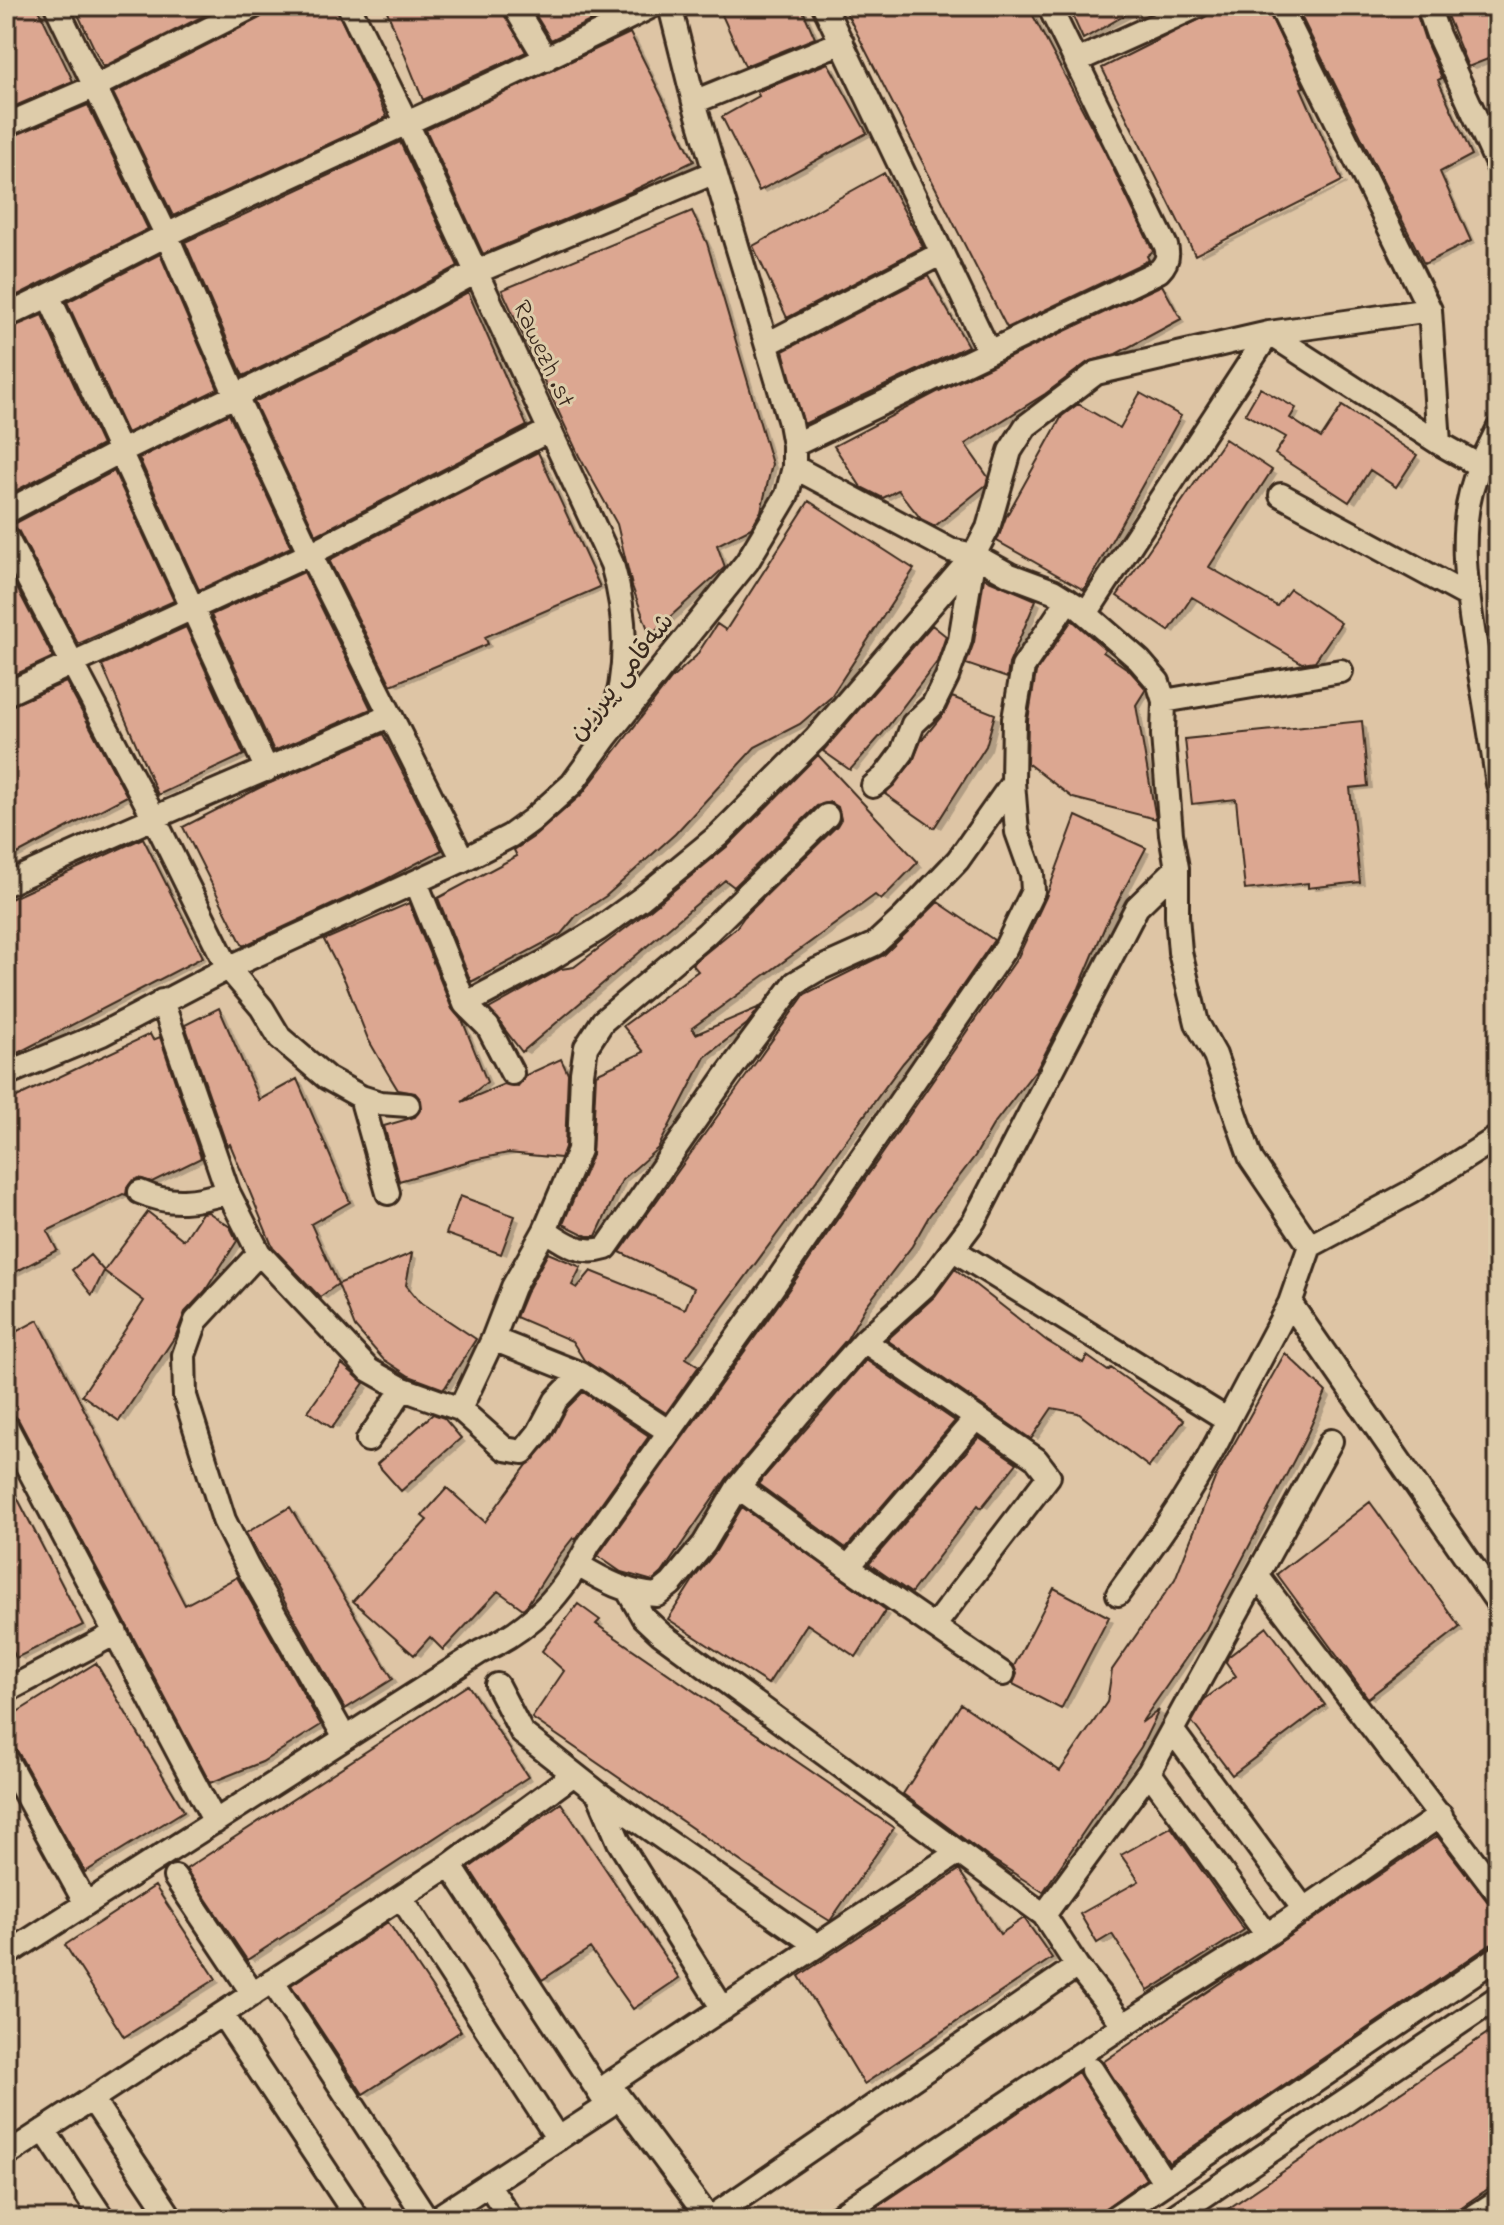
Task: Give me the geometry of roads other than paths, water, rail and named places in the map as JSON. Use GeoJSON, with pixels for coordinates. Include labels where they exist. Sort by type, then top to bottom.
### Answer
{"type":"FeatureCollection","features":[{"type":"Feature","properties":{"kind":"street"},"geometry":{"type":"LineString","coordinates":[[56,6],[166,234],[236,396],[310,554],[463,860]]}},
{"type":"Feature","properties":{"kind":"street"},"geometry":{"type":"LineString","coordinates":[[6,125],[94,87],[254,6]]}},
{"type":"Feature","properties":{"kind":"street","name":"Rawezh .st"},"geometry":{"type":"LineString","coordinates":[[349,6],[602,541],[620,591],[624,665],[606,737]]}},
{"type":"Feature","properties":{"kind":"street"},"geometry":{"type":"LineString","coordinates":[[514,6],[546,59]]}},
{"type":"Feature","properties":{"kind":"street"},"geometry":{"type":"LineString","coordinates":[[6,316],[49,297],[166,234],[546,59],[652,6]]}},
{"type":"Feature","properties":{"kind":"street"},"geometry":{"type":"LineString","coordinates":[[670,6],[694,102],[767,344],[794,456],[950,550],[974,555],[1010,575],[1053,591],[1078,606],[1139,660],[1158,682],[1164,701],[1166,780],[1177,868],[1180,952],[1197,1023],[1215,1055],[1251,1159],[1310,1246]]}},
{"type":"Feature","properties":{"kind":"street"},"geometry":{"type":"LineString","coordinates":[[824,6],[989,352]]}},
{"type":"Feature","properties":{"kind":"street"},"geometry":{"type":"LineString","coordinates":[[794,456],[989,352],[1159,271],[1167,259],[1166,246],[1049,6]]}},
{"type":"Feature","properties":{"kind":"street"},"geometry":{"type":"LineString","coordinates":[[1076,61],[1198,6]]}},
{"type":"Feature","properties":{"kind":"street"},"geometry":{"type":"LineString","coordinates":[[1280,6],[1430,310],[1439,443]]}},
{"type":"Feature","properties":{"kind":"street"},"geometry":{"type":"LineString","coordinates":[[1428,6],[1438,35],[1498,166]]}},
{"type":"Feature","properties":{"kind":"street"},"geometry":{"type":"LineString","coordinates":[[694,102],[842,42]]}},
{"type":"Feature","properties":{"kind":"street"},"geometry":{"type":"LineString","coordinates":[[6,512],[119,452],[354,338],[476,272],[715,172]]}},
{"type":"Feature","properties":{"kind":"street"},"geometry":{"type":"LineString","coordinates":[[767,344],[942,253]]}},
{"type":"Feature","properties":{"kind":"street"},"geometry":{"type":"LineString","coordinates":[[49,297],[267,770]]}},
{"type":"Feature","properties":{"kind":"street"},"geometry":{"type":"LineString","coordinates":[[465,1004],[545,962],[642,898],[719,835],[816,738],[974,555],[988,528],[1010,451],[1026,426],[1096,373],[1269,333],[1430,310]]}},
{"type":"Feature","properties":{"kind":"street"},"geometry":{"type":"LineString","coordinates":[[1269,333],[1439,443],[1480,466]]}},
{"type":"Feature","properties":{"kind":"street"},"geometry":{"type":"LineString","coordinates":[[6,1955],[480,1652],[510,1638],[538,1616],[578,1565],[589,1544],[771,1290],[1006,947],[1033,891],[1032,874],[1017,832],[1013,782],[1014,719],[1023,667],[1078,606],[1269,333]]}},
{"type":"Feature","properties":{"kind":"street"},"geometry":{"type":"LineString","coordinates":[[1498,429],[1471,484],[1467,514],[1468,596],[1498,784]]}},
{"type":"Feature","properties":{"kind":"street"},"geometry":{"type":"LineString","coordinates":[[6,694],[310,554],[550,430]]}},
{"type":"Feature","properties":{"kind":"street","name":"شەقامی پیرزین"},"geometry":{"type":"LineString","coordinates":[[6,1074],[102,1034],[228,968],[463,860],[510,836],[543,811],[572,784],[747,562],[782,508],[794,456]]}},
{"type":"Feature","properties":{"kind":"street"},"geometry":{"type":"LineString","coordinates":[[1281,495],[1468,596]]}},
{"type":"Feature","properties":{"kind":"street"},"geometry":{"type":"LineString","coordinates":[[6,537],[153,816],[228,968],[262,1008],[280,1038],[327,1078],[361,1097],[380,1103],[408,1105]]}},
{"type":"Feature","properties":{"kind":"street"},"geometry":{"type":"LineString","coordinates":[[873,786],[902,753],[913,724],[933,705],[947,677],[960,640],[974,555]]}},
{"type":"Feature","properties":{"kind":"street"},"geometry":{"type":"LineString","coordinates":[[1164,701],[1341,671]]}},
{"type":"Feature","properties":{"kind":"street"},"geometry":{"type":"LineString","coordinates":[[6,884],[153,816],[389,716]]}},
{"type":"Feature","properties":{"kind":"street"},"geometry":{"type":"LineString","coordinates":[[545,1230],[567,1246],[591,1253],[606,1248],[795,983],[875,944],[958,860],[1013,782]]}},
{"type":"Feature","properties":{"kind":"street"},"geometry":{"type":"LineString","coordinates":[[460,1409],[513,1287],[545,1230],[579,1150],[586,1047],[603,1021],[706,934],[827,816]]}},
{"type":"Feature","properties":{"kind":"street"},"geometry":{"type":"LineString","coordinates":[[578,1565],[609,1583],[643,1595],[657,1595],[665,1591],[704,1544],[738,1487],[864,1341],[925,1286],[974,1221],[1137,907],[1177,868]]}},
{"type":"Feature","properties":{"kind":"street"},"geometry":{"type":"LineString","coordinates":[[416,882],[465,1004],[488,1027],[512,1073]]}},
{"type":"Feature","properties":{"kind":"street"},"geometry":{"type":"LineString","coordinates":[[162,1001],[228,1192],[259,1253],[369,1370],[403,1389],[460,1409],[505,1449],[523,1452],[539,1432],[556,1400],[581,1374]]}},
{"type":"Feature","properties":{"kind":"street"},"geometry":{"type":"LineString","coordinates":[[361,1097],[388,1193]]}},
{"type":"Feature","properties":{"kind":"street"},"geometry":{"type":"LineString","coordinates":[[1118,1594],[1207,1465],[1290,1303],[1310,1246],[1411,1192],[1498,1137]]}},
{"type":"Feature","properties":{"kind":"street"},"geometry":{"type":"LineString","coordinates":[[140,1192],[156,1199],[193,1202],[228,1192]]}},
{"type":"Feature","properties":{"kind":"street"},"geometry":{"type":"LineString","coordinates":[[952,1249],[1228,1420]]}},
{"type":"Feature","properties":{"kind":"street"},"geometry":{"type":"LineString","coordinates":[[259,1253],[196,1321],[184,1355],[185,1396],[224,1520],[345,1738]]}},
{"type":"Feature","properties":{"kind":"street"},"geometry":{"type":"LineString","coordinates":[[1290,1303],[1498,1603]]}},
{"type":"Feature","properties":{"kind":"street"},"geometry":{"type":"LineString","coordinates":[[493,1339],[581,1374],[668,1431]]}},
{"type":"Feature","properties":{"kind":"street"},"geometry":{"type":"LineString","coordinates":[[864,1341],[1036,1459],[1049,1476],[934,1626]]}},
{"type":"Feature","properties":{"kind":"street"},"geometry":{"type":"LineString","coordinates":[[368,1440],[403,1389]]}},
{"type":"Feature","properties":{"kind":"street"},"geometry":{"type":"LineString","coordinates":[[848,1567],[976,1418]]}},
{"type":"Feature","properties":{"kind":"street"},"geometry":{"type":"LineString","coordinates":[[6,1426],[215,1822]]}},
{"type":"Feature","properties":{"kind":"street"},"geometry":{"type":"LineString","coordinates":[[1044,1915],[1149,1772],[1331,1441]]}},
{"type":"Feature","properties":{"kind":"street"},"geometry":{"type":"LineString","coordinates":[[738,1487],[1003,1674]]}},
{"type":"Feature","properties":{"kind":"street"},"geometry":{"type":"LineString","coordinates":[[1258,1577],[1498,1893]]}},
{"type":"Feature","properties":{"kind":"street"},"geometry":{"type":"LineString","coordinates":[[627,1589],[643,1617],[661,1634],[1044,1915],[1077,1966],[1124,2025]]}},
{"type":"Feature","properties":{"kind":"street"},"geometry":{"type":"LineString","coordinates":[[9,1683],[116,1633]]}},
{"type":"Feature","properties":{"kind":"street"},"geometry":{"type":"LineString","coordinates":[[497,1685],[522,1733],[598,1793],[816,1945]]}},
{"type":"Feature","properties":{"kind":"street"},"geometry":{"type":"LineString","coordinates":[[1172,1730],[1303,1908]]}},
{"type":"Feature","properties":{"kind":"street"},"geometry":{"type":"LineString","coordinates":[[6,1759],[86,1904]]}},
{"type":"Feature","properties":{"kind":"street"},"geometry":{"type":"LineString","coordinates":[[1149,1772],[1267,1935]]}},
{"type":"Feature","properties":{"kind":"street"},"geometry":{"type":"LineString","coordinates":[[6,2155],[450,1865],[574,1774]]}},
{"type":"Feature","properties":{"kind":"street"},"geometry":{"type":"LineString","coordinates":[[598,1793],[619,1842],[723,2009]]}},
{"type":"Feature","properties":{"kind":"street"},"geometry":{"type":"LineString","coordinates":[[834,2219],[1124,2025],[1267,1935],[1441,1815]]}},
{"type":"Feature","properties":{"kind":"street"},"geometry":{"type":"LineString","coordinates":[[435,2219],[558,2139],[608,2095],[723,2009],[957,1853]]}},
{"type":"Feature","properties":{"kind":"street"},"geometry":{"type":"LineString","coordinates":[[450,1865],[608,2095],[709,2219],[1077,1966]]}},
{"type":"Feature","properties":{"kind":"street"},"geometry":{"type":"LineString","coordinates":[[175,1877],[253,1994]]}},
{"type":"Feature","properties":{"kind":"street"},"geometry":{"type":"LineString","coordinates":[[401,1897],[558,2139]]}},
{"type":"Feature","properties":{"kind":"street"},"geometry":{"type":"LineString","coordinates":[[1112,2219],[1498,1957]]}},
{"type":"Feature","properties":{"kind":"street"},"geometry":{"type":"LineString","coordinates":[[272,1981],[427,2219]]}},
{"type":"Feature","properties":{"kind":"street"},"geometry":{"type":"LineString","coordinates":[[1170,2219],[1195,2212],[1498,1997]]}},
{"type":"Feature","properties":{"kind":"street"},"geometry":{"type":"LineString","coordinates":[[222,2014],[358,2219]]}},
{"type":"Feature","properties":{"kind":"street"},"geometry":{"type":"LineString","coordinates":[[1092,2070],[1165,2183]]}},
{"type":"Feature","properties":{"kind":"street"},"geometry":{"type":"LineString","coordinates":[[92,2099],[172,2219]]}},
{"type":"Feature","properties":{"kind":"street"},"geometry":{"type":"LineString","coordinates":[[44,2130],[103,2219]]}},
{"type":"Feature","properties":{"kind":"street"},"geometry":{"type":"LineString","coordinates":[[488,2184],[511,2219]]}},
{"type":"Feature","properties":{"kind":"street"},"geometry":{"type":"LineString","coordinates":[[1470,2219],[1498,2201]]}}]}
